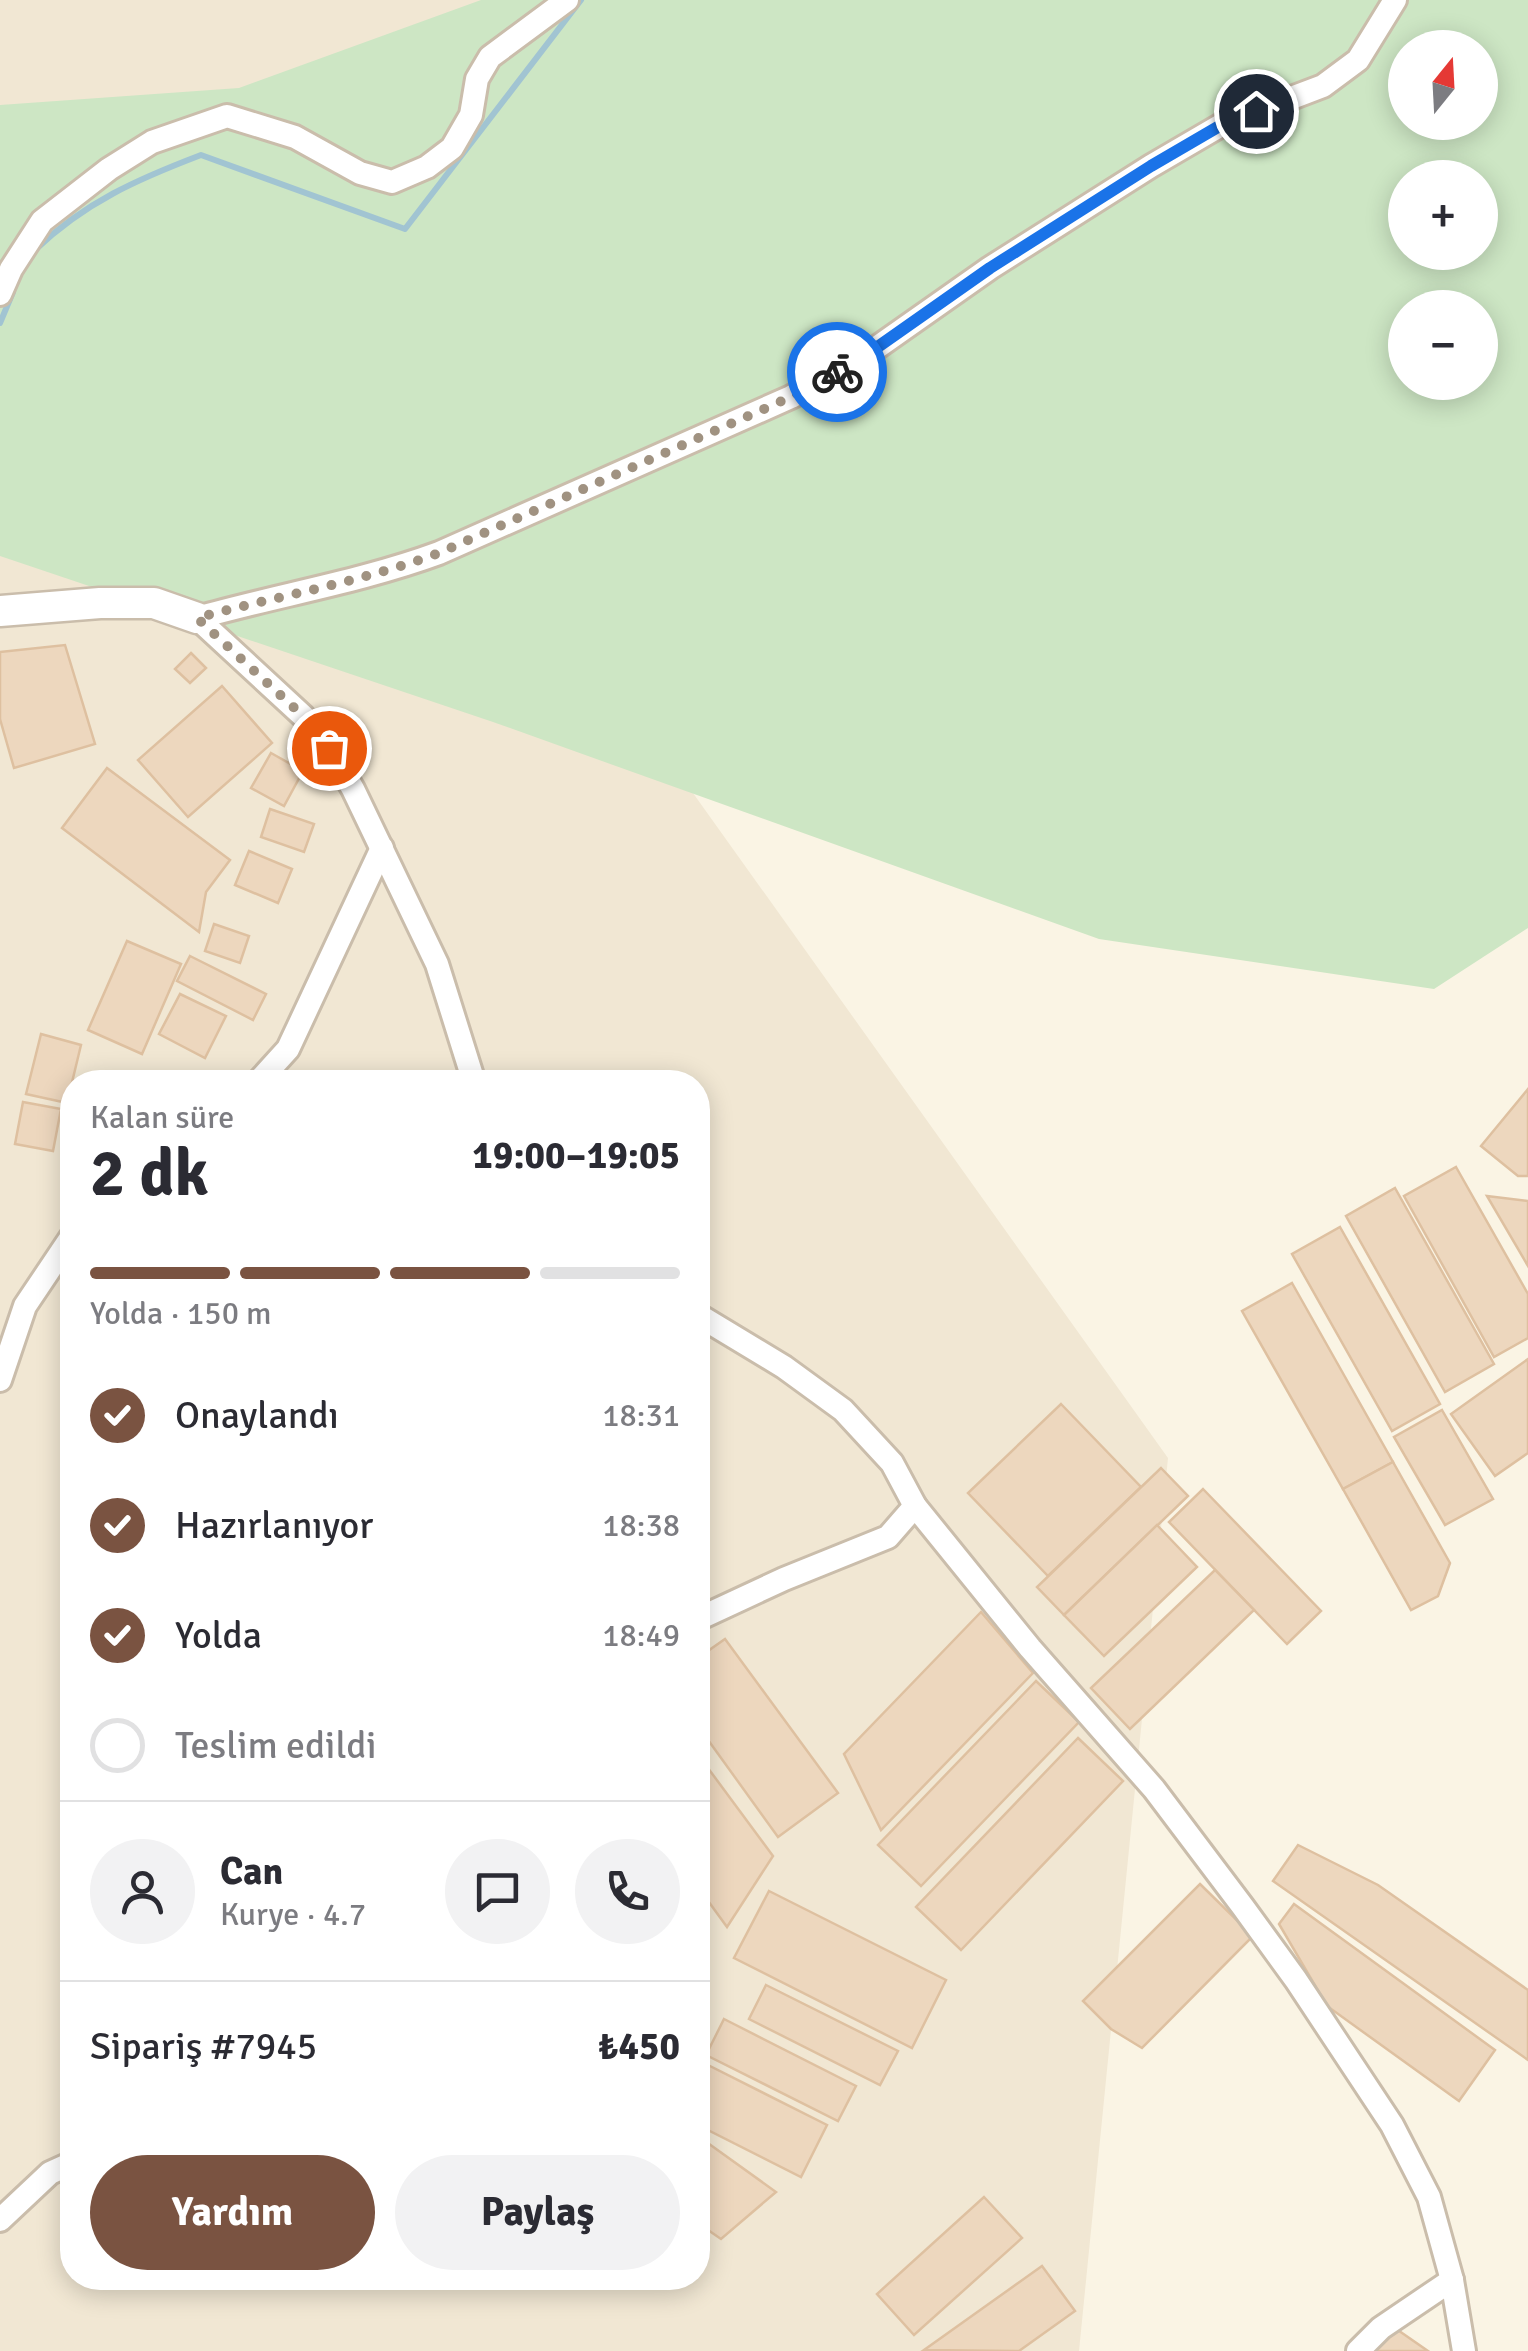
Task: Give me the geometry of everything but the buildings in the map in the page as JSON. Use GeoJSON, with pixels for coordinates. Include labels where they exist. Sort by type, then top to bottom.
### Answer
{"type":"FeatureCollection","features":[{"type":"Feature","properties":{"kind":"street"},"geometry":{"type":"LineString","coordinates":[[0,294],[42,221],[152,142],[227,116],[295,137],[360,173],[392,182],[427,167],[452,148],[471,115],[478,79],[490,57],[566,0]]}},
{"type":"Feature","properties":{"kind":"street"},"geometry":{"type":"LineString","coordinates":[[197,618],[382,574],[439,553],[791,397],[862,358],[990,268],[1208,132],[1323,86],[1358,60],[1395,0]]}},
{"type":"Feature","properties":{"kind":"street"},"geometry":{"type":"LineString","coordinates":[[0,611],[154,603],[197,618],[303,716],[329,748],[437,964],[470,1070]]}},
{"type":"Feature","properties":{"kind":"street"},"geometry":{"type":"LineString","coordinates":[[269,1070],[288,1049],[382,848]]}},
{"type":"Feature","properties":{"kind":"street"},"geometry":{"type":"LineString","coordinates":[[0,1380],[24,1306],[60,1254]]}},
{"type":"Feature","properties":{"kind":"street"},"geometry":{"type":"LineString","coordinates":[[710,1321],[784,1367],[843,1410],[892,1463],[915,1506],[1030,1648],[1154,1789],[1296,1980],[1392,2126],[1428,2197],[1452,2280],[1464,2351]]}},
{"type":"Feature","properties":{"kind":"street"},"geometry":{"type":"LineString","coordinates":[[710,1614],[784,1578],[888,1537],[915,1506]]}},
{"type":"Feature","properties":{"kind":"street"},"geometry":{"type":"LineString","coordinates":[[0,2220],[50,2173],[60,2168]]}},
{"type":"Feature","properties":{"kind":"street"},"geometry":{"type":"LineString","coordinates":[[1358,2351],[1381,2328],[1452,2280]]}},
{"type":"Feature","properties":{"kind":"shaded area"},"geometry":{"type":"Polygon","coordinates":[[[0,0],[1303,0],[658,744],[1168,1458],[1079,2351],[0,2351],[0,0]]]}},
{"type":"Feature","properties":{"kind":"green space"},"geometry":{"type":"Polygon","coordinates":[[[481,0],[1528,0],[1528,928],[1434,989],[1099,939],[493,722],[0,556],[0,105],[239,88],[481,0]]]}},
{"type":"Feature","properties":{"kind":"waterway"},"geometry":{"type":"LineString","coordinates":[[35,250],[73,218],[113,193],[201,155],[405,229],[581,0]]}},
{"type":"Feature","properties":{"kind":"waterway"},"geometry":{"type":"LineString","coordinates":[[0,323],[13,292]]}},
{"type":"Feature","properties":{"kind":"way so far"},"geometry":{"type":"LineString","coordinates":[[329,748],[303,716],[197,618],[382,574],[439,553],[791,397],[837,372]]}},
{"type":"Feature","properties":{"kind":"route"},"geometry":{"type":"LineString","coordinates":[[837,372],[990,268],[1151,166],[1223,124],[1256,111]]}}]}
